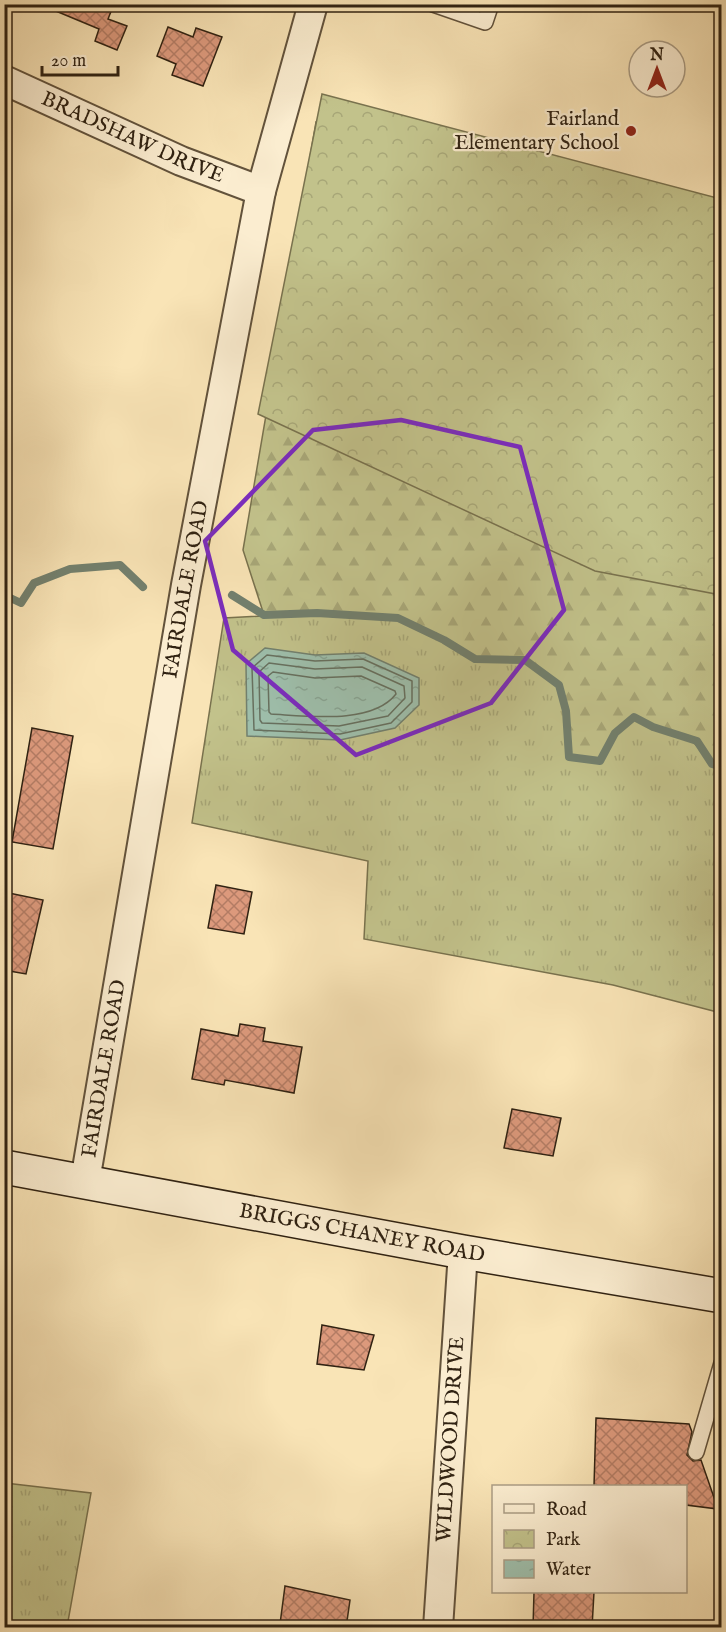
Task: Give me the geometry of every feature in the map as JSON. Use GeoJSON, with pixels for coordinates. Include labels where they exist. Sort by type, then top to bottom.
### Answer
{"type":"FeatureCollection","features":[{"type":"Feature","properties":{"kind":"main road","name":"BRIGGS CHANEY ROAD"},"geometry":{"type":"LineString","coordinates":[[4,1167],[463,1252],[722,1296]]}},
{"type":"Feature","properties":{"kind":"street","name":"FAIRDALE ROAD"},"geometry":{"type":"LineString","coordinates":[[85,1181],[186,585],[261,191],[313,4]]}},
{"type":"Feature","properties":{"kind":"street","name":"BRADSHAW DRIVE"},"geometry":{"type":"LineString","coordinates":[[4,80],[181,161],[261,191]]}},
{"type":"Feature","properties":{"kind":"street","name":"WILDWOOD DRIVE"},"geometry":{"type":"LineString","coordinates":[[438,1628],[463,1252]]}},
{"type":"Feature","properties":{"kind":"lane"},"geometry":{"type":"LineString","coordinates":[[433,4],[485,22],[491,4]]}},
{"type":"Feature","properties":{"kind":"lane"},"geometry":{"type":"LineString","coordinates":[[696,1452],[722,1363]]}},
{"type":"Feature","properties":{"kind":"highlighted area"},"geometry":{"type":"Polygon","coordinates":[[[401,420],[520,447],[564,610],[491,703],[356,755],[233,650],[205,541],[313,430],[401,420]]]}},
{"type":"Feature","properties":{"kind":"green space"},"geometry":{"type":"Polygon","coordinates":[[[322,94],[721,199],[721,595],[595,571],[258,414],[322,94]]]}},
{"type":"Feature","properties":{"kind":"green space"},"geometry":{"type":"Polygon","coordinates":[[[316,122],[721,199],[721,767],[712,762],[689,739],[634,717],[615,733],[600,761],[569,757],[566,711],[559,685],[525,660],[475,659],[444,640],[398,618],[317,613],[264,615],[243,550],[316,122]]]}},
{"type":"Feature","properties":{"kind":"green space"},"geometry":{"type":"Polygon","coordinates":[[[317,613],[398,618],[444,640],[474,659],[525,660],[559,685],[566,711],[569,757],[600,761],[615,733],[634,717],[653,727],[697,741],[712,764],[721,767],[721,1013],[613,985],[364,939],[368,861],[192,823],[224,618],[317,613]]]}},
{"type":"Feature","properties":{"kind":"green space"},"geometry":{"type":"Polygon","coordinates":[[[5,1483],[91,1493],[67,1627],[5,1627],[5,1483]]]}},
{"type":"Feature","properties":{"kind":"water"},"geometry":{"type":"Polygon","coordinates":[[[265,648],[315,655],[364,653],[419,678],[419,705],[395,728],[340,740],[247,736],[246,664],[265,648]]]}},
{"type":"Feature","properties":{"kind":"building"},"geometry":{"type":"Polygon","coordinates":[[[39,4],[114,4],[108,19],[127,26],[117,50],[95,41],[99,29],[39,4]]]}},
{"type":"Feature","properties":{"kind":"building"},"geometry":{"type":"Polygon","coordinates":[[[168,27],[193,37],[196,28],[222,37],[203,86],[172,75],[176,64],[157,56],[168,27]]]}},
{"type":"Feature","properties":{"kind":"building"},"geometry":{"type":"Polygon","coordinates":[[[32,728],[73,736],[53,849],[12,842],[32,728]]]}},
{"type":"Feature","properties":{"kind":"building"},"geometry":{"type":"Polygon","coordinates":[[[216,885],[252,892],[244,934],[208,928],[216,885]]]}},
{"type":"Feature","properties":{"kind":"building"},"geometry":{"type":"Polygon","coordinates":[[[4,892],[43,900],[26,974],[4,970],[4,892]]]}},
{"type":"Feature","properties":{"kind":"building"},"geometry":{"type":"Polygon","coordinates":[[[240,1024],[265,1028],[263,1041],[302,1047],[294,1093],[225,1080],[224,1085],[192,1079],[201,1029],[238,1036],[240,1024]]]}},
{"type":"Feature","properties":{"kind":"building"},"geometry":{"type":"Polygon","coordinates":[[[512,1109],[561,1118],[553,1156],[504,1148],[512,1109]]]}},
{"type":"Feature","properties":{"kind":"building"},"geometry":{"type":"Polygon","coordinates":[[[322,1325],[374,1335],[364,1370],[317,1364],[322,1325]]]}},
{"type":"Feature","properties":{"kind":"building"},"geometry":{"type":"Polygon","coordinates":[[[596,1418],[689,1424],[692,1432],[687,1455],[693,1461],[701,1460],[718,1509],[687,1505],[687,1485],[594,1485],[596,1418]]]}},
{"type":"Feature","properties":{"kind":"building"},"geometry":{"type":"Polygon","coordinates":[[[285,1586],[350,1600],[346,1628],[280,1624],[285,1586]]]}},
{"type":"Feature","properties":{"kind":"building"},"geometry":{"type":"Polygon","coordinates":[[[534,1593],[594,1593],[592,1628],[533,1628],[534,1593]]]}},
{"type":"Feature","properties":{"kind":"waterway"},"geometry":{"type":"LineString","coordinates":[[4,595],[21,603],[34,583],[70,569],[120,565],[143,587]]}},
{"type":"Feature","properties":{"kind":"waterway"},"geometry":{"type":"LineString","coordinates":[[232,595],[264,615],[317,613],[398,618],[444,640],[475,659],[525,660],[559,685],[566,711],[569,757],[600,761],[615,733],[634,717],[653,727],[697,741],[712,764],[722,767]]}},
{"type":"Feature","properties":{"kind":"place","name":"Fairland Elementary School"},"geometry":{"type":"Point","coordinates":[631,131]}}]}
